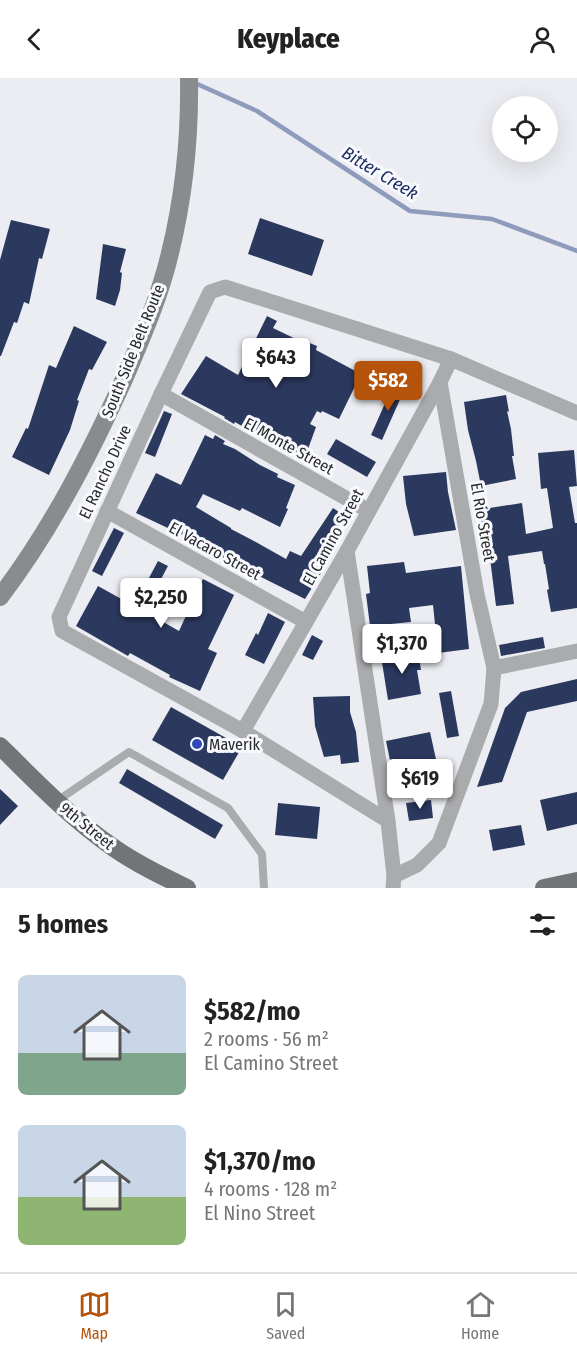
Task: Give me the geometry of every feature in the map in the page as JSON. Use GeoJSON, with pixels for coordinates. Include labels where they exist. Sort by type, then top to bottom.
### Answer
{"type":"FeatureCollection","features":[{"type":"Feature","properties":{"kind":"main road","name":"South Side Belt Route"},"geometry":{"type":"LineString","coordinates":[[0,597],[46,531],[76,478],[112,405],[156,299],[170,255],[182,197],[188,146],[189,78]]}},
{"type":"Feature","properties":{"kind":"main road","name":"9th Street"},"geometry":{"type":"LineString","coordinates":[[0,746],[78,821],[114,848],[153,872],[187,888]]}},
{"type":"Feature","properties":{"kind":"main road"},"geometry":{"type":"LineString","coordinates":[[544,888],[577,881]]}},
{"type":"Feature","properties":{"kind":"street","name":"El Rancho Drive"},"geometry":{"type":"LineString","coordinates":[[388,821],[243,731],[62,631],[59,617],[161,394],[210,292],[225,287],[451,359],[577,413]]}},
{"type":"Feature","properties":{"kind":"street","name":"El Camino Street"},"geometry":{"type":"LineString","coordinates":[[243,731],[347,551],[451,359]]}},
{"type":"Feature","properties":{"kind":"street","name":"El Rio Street"},"geometry":{"type":"LineString","coordinates":[[394,882],[417,865],[439,843],[491,704],[494,668],[477,594],[440,382]]}},
{"type":"Feature","properties":{"kind":"street","name":"El Monte Street"},"geometry":{"type":"LineString","coordinates":[[161,394],[369,511]]}},
{"type":"Feature","properties":{"kind":"street","name":"El Vacaro Street"},"geometry":{"type":"LineString","coordinates":[[107,511],[306,622]]}},
{"type":"Feature","properties":{"kind":"street"},"geometry":{"type":"LineString","coordinates":[[347,551],[388,821],[394,882]]}},
{"type":"Feature","properties":{"kind":"street"},"geometry":{"type":"LineString","coordinates":[[494,668],[577,651]]}},
{"type":"Feature","properties":{"kind":"lane"},"geometry":{"type":"LineString","coordinates":[[57,801],[129,752],[228,808],[262,854],[264,888]]}},
{"type":"Feature","properties":{"kind":"building"},"geometry":{"type":"Polygon","coordinates":[[[260,218],[324,240],[312,276],[248,254],[260,218]]]}},
{"type":"Feature","properties":{"kind":"building"},"geometry":{"type":"Polygon","coordinates":[[[11,220],[50,229],[42,259],[39,258],[29,304],[24,302],[17,323],[14,322],[0,356],[0,260],[11,220]]]}},
{"type":"Feature","properties":{"kind":"building"},"geometry":{"type":"Polygon","coordinates":[[[103,244],[126,249],[120,272],[122,273],[120,290],[115,306],[96,299],[103,244]]]}},
{"type":"Feature","properties":{"kind":"building"},"geometry":{"type":"Polygon","coordinates":[[[267,316],[277,321],[273,328],[306,344],[307,342],[317,346],[316,350],[361,374],[339,419],[317,411],[310,424],[316,427],[304,460],[181,394],[206,356],[238,375],[267,316]]]}},
{"type":"Feature","properties":{"kind":"building"},"geometry":{"type":"Polygon","coordinates":[[[74,326],[107,342],[92,370],[89,369],[77,400],[79,401],[70,430],[49,475],[12,457],[26,428],[28,429],[49,365],[56,368],[74,326]]]}},
{"type":"Feature","properties":{"kind":"building"},"geometry":{"type":"Polygon","coordinates":[[[394,383],[405,388],[382,440],[371,435],[394,383]]]}},
{"type":"Feature","properties":{"kind":"building"},"geometry":{"type":"Polygon","coordinates":[[[506,395],[516,479],[481,486],[464,402],[506,395]]]}},
{"type":"Feature","properties":{"kind":"building"},"geometry":{"type":"Polygon","coordinates":[[[164,411],[172,414],[155,457],[145,453],[164,411]]]}},
{"type":"Feature","properties":{"kind":"building"},"geometry":{"type":"Polygon","coordinates":[[[205,435],[213,439],[215,435],[225,441],[223,444],[278,474],[277,477],[295,485],[280,527],[242,508],[240,511],[203,494],[196,507],[231,529],[286,559],[290,551],[301,556],[333,508],[345,516],[314,564],[323,570],[305,599],[209,553],[173,529],[136,513],[156,473],[181,485],[205,435]]]}},
{"type":"Feature","properties":{"kind":"building"},"geometry":{"type":"Polygon","coordinates":[[[336,439],[376,462],[367,477],[327,454],[336,439]]]}},
{"type":"Feature","properties":{"kind":"building"},"geometry":{"type":"Polygon","coordinates":[[[574,450],[577,486],[569,487],[575,523],[577,523],[577,608],[551,612],[542,551],[508,556],[514,604],[496,606],[490,558],[487,559],[477,510],[522,503],[526,534],[553,528],[547,488],[541,489],[538,453],[574,450]]]}},
{"type":"Feature","properties":{"kind":"building"},"geometry":{"type":"Polygon","coordinates":[[[446,472],[456,530],[414,536],[406,504],[403,476],[446,472]]]}},
{"type":"Feature","properties":{"kind":"building"},"geometry":{"type":"Polygon","coordinates":[[[114,528],[124,533],[102,576],[92,571],[114,528]]]}},
{"type":"Feature","properties":{"kind":"building"},"geometry":{"type":"Polygon","coordinates":[[[158,561],[168,566],[144,611],[179,631],[203,579],[234,595],[208,649],[217,653],[200,691],[169,677],[170,675],[130,653],[128,656],[76,626],[98,586],[134,606],[158,561]]]}},
{"type":"Feature","properties":{"kind":"building"},"geometry":{"type":"Polygon","coordinates":[[[404,562],[406,573],[461,566],[469,649],[438,653],[433,605],[409,608],[411,622],[370,626],[366,594],[370,593],[367,566],[404,562]]]}},
{"type":"Feature","properties":{"kind":"building"},"geometry":{"type":"Polygon","coordinates":[[[268,613],[285,622],[264,664],[245,655],[268,613]]]}},
{"type":"Feature","properties":{"kind":"building"},"geometry":{"type":"Polygon","coordinates":[[[312,635],[323,641],[313,660],[302,655],[312,635]]]}},
{"type":"Feature","properties":{"kind":"building"},"geometry":{"type":"Polygon","coordinates":[[[543,637],[545,648],[501,656],[499,645],[543,637]]]}},
{"type":"Feature","properties":{"kind":"building"},"geometry":{"type":"Polygon","coordinates":[[[418,651],[421,670],[417,670],[421,694],[388,700],[381,656],[418,651]]]}},
{"type":"Feature","properties":{"kind":"building"},"geometry":{"type":"Polygon","coordinates":[[[577,679],[577,701],[527,712],[502,782],[477,787],[505,708],[521,692],[577,679]]]}},
{"type":"Feature","properties":{"kind":"building"},"geometry":{"type":"Polygon","coordinates":[[[451,691],[459,736],[447,738],[439,693],[451,691]]]}},
{"type":"Feature","properties":{"kind":"building"},"geometry":{"type":"Polygon","coordinates":[[[350,696],[350,712],[356,732],[359,762],[341,764],[340,755],[324,757],[315,726],[313,697],[350,696]]]}},
{"type":"Feature","properties":{"kind":"building","name":"Maverik"},"geometry":{"type":"Polygon","coordinates":[[[171,707],[242,747],[223,780],[152,740],[171,707]]]}},
{"type":"Feature","properties":{"kind":"building"},"geometry":{"type":"Polygon","coordinates":[[[430,732],[437,764],[393,775],[386,741],[430,732]]]}},
{"type":"Feature","properties":{"kind":"building"},"geometry":{"type":"Polygon","coordinates":[[[127,769],[223,825],[215,839],[119,783],[127,769]]]}},
{"type":"Feature","properties":{"kind":"building"},"geometry":{"type":"Polygon","coordinates":[[[0,789],[18,806],[0,825],[0,789]]]}},
{"type":"Feature","properties":{"kind":"building"},"geometry":{"type":"Polygon","coordinates":[[[577,792],[577,824],[547,831],[540,800],[577,792]]]}},
{"type":"Feature","properties":{"kind":"building"},"geometry":{"type":"Polygon","coordinates":[[[431,800],[433,818],[409,821],[406,803],[431,800]]]}},
{"type":"Feature","properties":{"kind":"building"},"geometry":{"type":"Polygon","coordinates":[[[278,803],[320,807],[317,839],[275,835],[278,803]]]}},
{"type":"Feature","properties":{"kind":"building"},"geometry":{"type":"Polygon","coordinates":[[[521,825],[525,845],[493,851],[489,830],[521,825]]]}},
{"type":"Feature","properties":{"kind":"waterway","name":"Bitter Creek"},"geometry":{"type":"LineString","coordinates":[[195,83],[257,111],[410,211],[492,219],[577,251]]}},
{"type":"Feature","properties":{"kind":"place","name":"Maverik"},"geometry":{"type":"Point","coordinates":[197,744]}}]}
